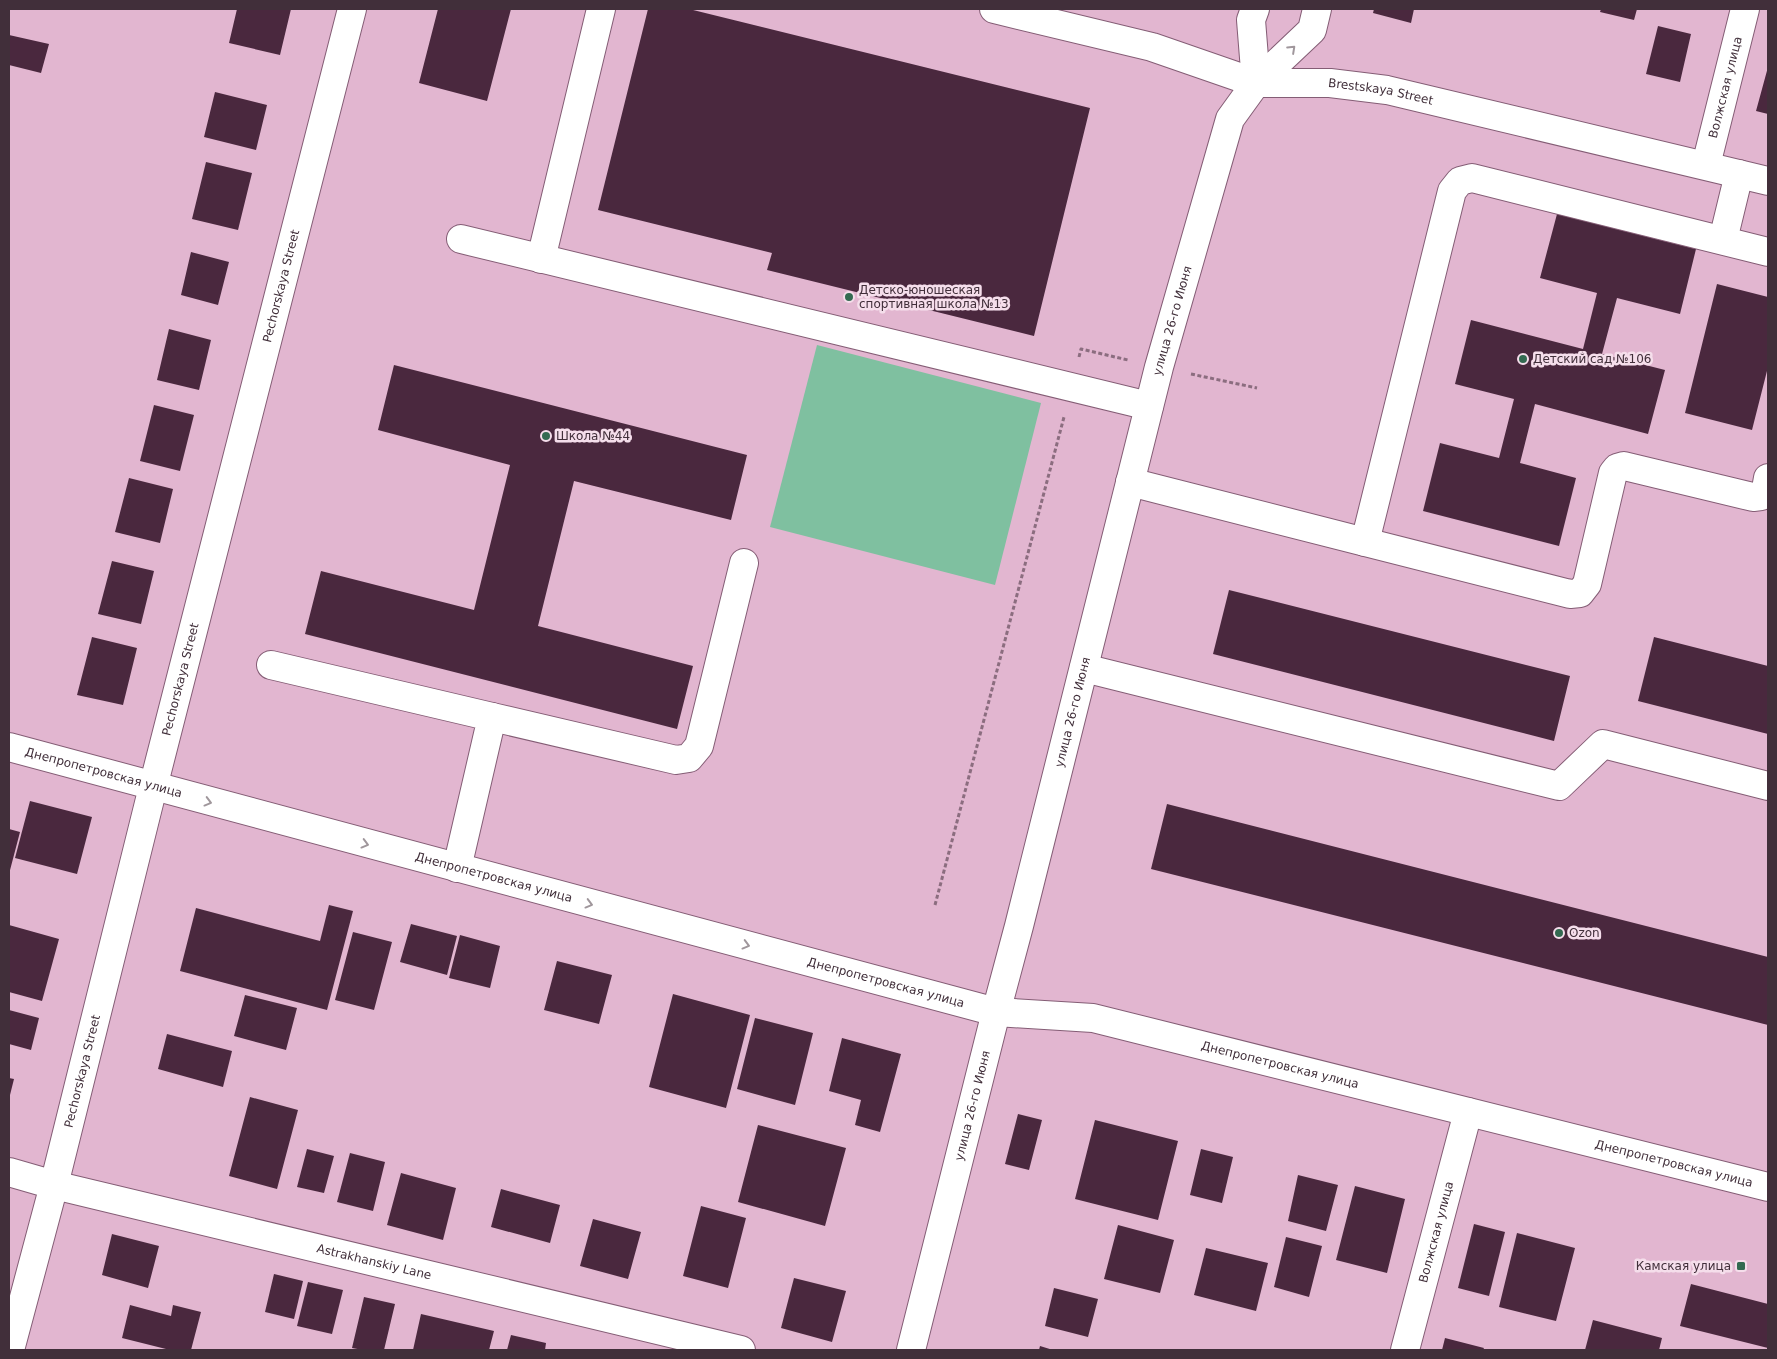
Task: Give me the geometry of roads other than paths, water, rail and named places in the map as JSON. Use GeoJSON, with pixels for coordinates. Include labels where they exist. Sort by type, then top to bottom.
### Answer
{"type":"FeatureCollection","features":[{"type":"Feature","properties":{"kind":"street","name":"Pechorskaya Street"},"geometry":{"type":"LineString","coordinates":[[10,1350],[54,1184],[152,787],[352,9]]}},
{"type":"Feature","properties":{"kind":"street"},"geometry":{"type":"LineString","coordinates":[[541,259],[601,9]]}},
{"type":"Feature","properties":{"kind":"street","name":"Brestskaya Street"},"geometry":{"type":"LineString","coordinates":[[994,9],[1152,47],[1256,83],[1330,83],[1387,90],[1768,181]]}},
{"type":"Feature","properties":{"kind":"street"},"geometry":{"type":"LineString","coordinates":[[1254,9],[1251,20],[1256,83]]}},
{"type":"Feature","properties":{"kind":"street","name":"улица 26-го Июня"},"geometry":{"type":"LineString","coordinates":[[910,1350],[996,1012],[1020,926],[1130,482],[1230,119],[1256,83],[1312,30],[1317,9]]}},
{"type":"Feature","properties":{"kind":"street","name":"Волжская улица"},"geometry":{"type":"LineString","coordinates":[[1706,165],[1745,9]]}},
{"type":"Feature","properties":{"kind":"street"},"geometry":{"type":"LineString","coordinates":[[1724,240],[1739,174]]}},
{"type":"Feature","properties":{"kind":"street"},"geometry":{"type":"LineString","coordinates":[[1365,542],[1452,191],[1460,181],[1472,178],[1768,252]]}},
{"type":"Feature","properties":{"kind":"street"},"geometry":{"type":"LineString","coordinates":[[460,239],[1150,406]]}},
{"type":"Feature","properties":{"kind":"street"},"geometry":{"type":"LineString","coordinates":[[1130,482],[1570,594],[1580,593],[1586,584],[1613,473],[1618,468],[1624,466],[1753,497],[1761,496],[1766,490],[1768,478]]}},
{"type":"Feature","properties":{"kind":"street"},"geometry":{"type":"LineString","coordinates":[[271,664],[676,760],[689,758],[699,746],[744,564]]}},
{"type":"Feature","properties":{"kind":"street"},"geometry":{"type":"LineString","coordinates":[[1084,668],[1559,786],[1603,744],[1768,786]]}},
{"type":"Feature","properties":{"kind":"street"},"geometry":{"type":"LineString","coordinates":[[457,868],[492,716]]}},
{"type":"Feature","properties":{"kind":"street","name":"Днепропетровская улица"},"geometry":{"type":"LineString","coordinates":[[9,747],[152,787],[996,1012],[1093,1018],[1768,1187]]}},
{"type":"Feature","properties":{"kind":"street","name":"Волжская улица"},"geometry":{"type":"LineString","coordinates":[[1406,1350],[1468,1112]]}},
{"type":"Feature","properties":{"kind":"street","name":"Astrakhanskiy Lane"},"geometry":{"type":"LineString","coordinates":[[9,1172],[740,1350]]}},
{"type":"Feature","properties":{"kind":"place","name":"Детско-юношеская спортивная школа №13"},"geometry":{"type":"Point","coordinates":[849,297]}},
{"type":"Feature","properties":{"kind":"place","name":"Детский сад №106"},"geometry":{"type":"Point","coordinates":[1523,359]}},
{"type":"Feature","properties":{"kind":"place","name":"Школа №44"},"geometry":{"type":"Point","coordinates":[546,436]}},
{"type":"Feature","properties":{"kind":"place","name":"Ozon"},"geometry":{"type":"Point","coordinates":[1559,933]}},
{"type":"Feature","properties":{"kind":"place","name":"Камская улица"},"geometry":{"type":"Point","coordinates":[1741,1266]}}]}
